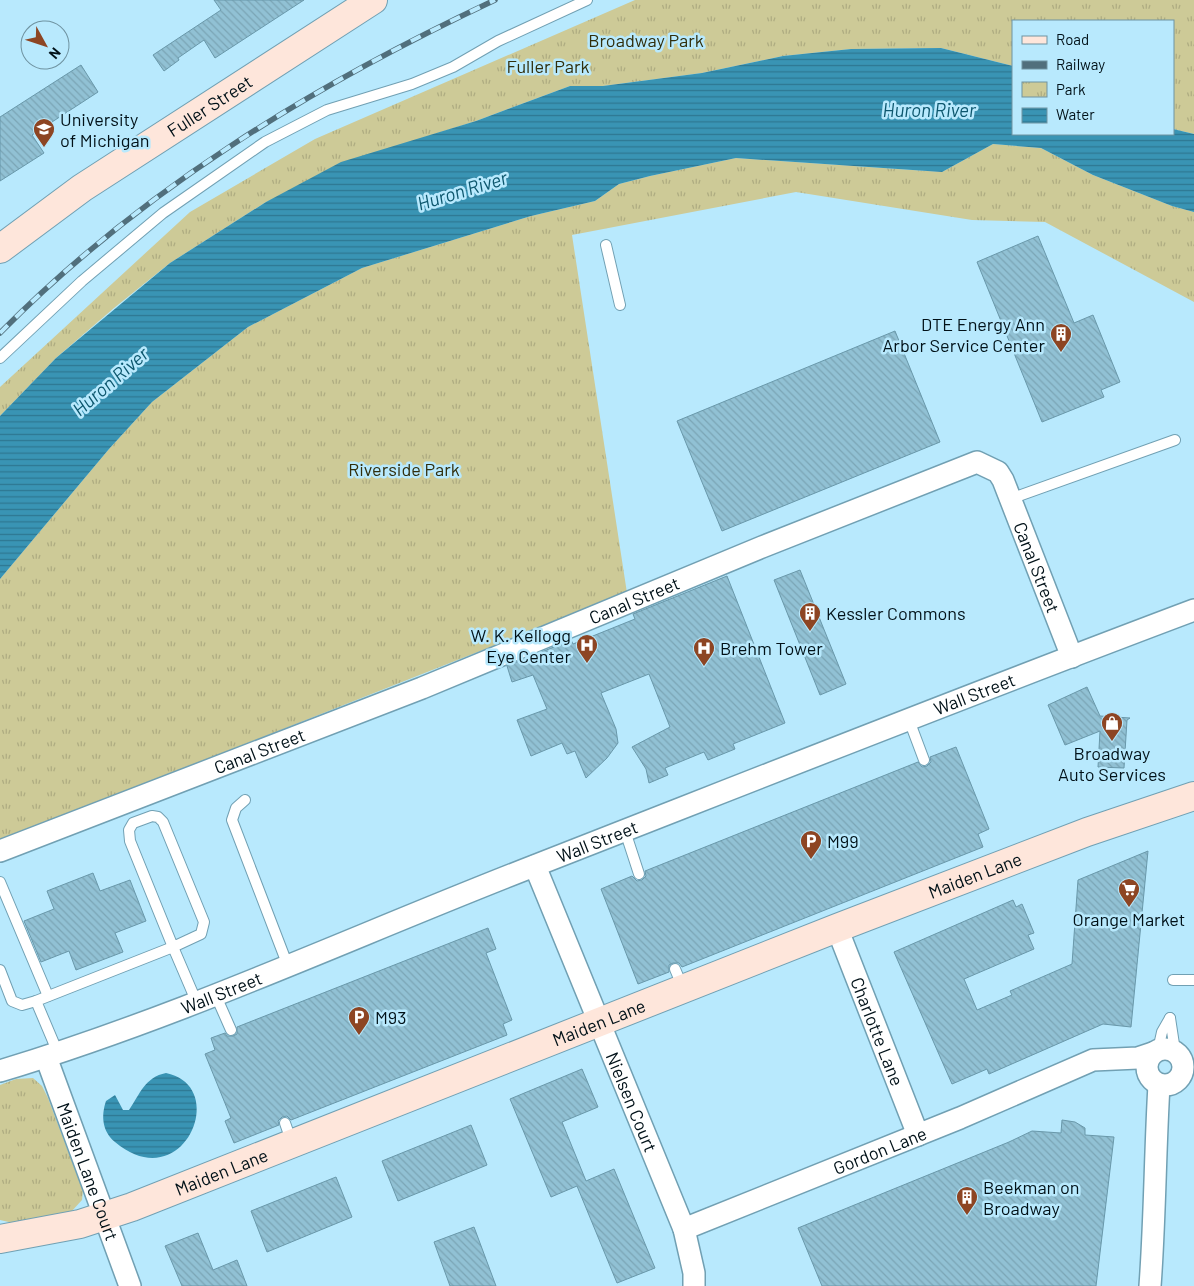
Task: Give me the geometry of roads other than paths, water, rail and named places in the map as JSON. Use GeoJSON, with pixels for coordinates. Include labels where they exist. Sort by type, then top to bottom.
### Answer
{"type":"FeatureCollection","features":[{"type":"Feature","properties":{"kind":"main road","name":"Fuller Street"},"geometry":{"type":"LineString","coordinates":[[0,249],[82,188],[372,0]]}},
{"type":"Feature","properties":{"kind":"main road","name":"Maiden Lane"},"geometry":{"type":"LineString","coordinates":[[0,1239],[80,1224],[132,1207],[289,1133],[599,1024],[679,979],[837,928],[1087,832],[1194,796]]}},
{"type":"Feature","properties":{"kind":"street","name":"Canal Street"},"geometry":{"type":"LineString","coordinates":[[0,851],[422,688],[977,462],[998,472],[1072,657]]}},
{"type":"Feature","properties":{"kind":"street","name":"Wall Street"},"geometry":{"type":"LineString","coordinates":[[0,1071],[52,1055],[207,999],[535,866],[1194,610]]}},
{"type":"Feature","properties":{"kind":"street","name":"Nielsen Court"},"geometry":{"type":"LineString","coordinates":[[535,866],[684,1229],[694,1273],[694,1286]]}},
{"type":"Feature","properties":{"kind":"street","name":"Charlotte Lane"},"geometry":{"type":"LineString","coordinates":[[837,928],[918,1135]]}},
{"type":"Feature","properties":{"kind":"street","name":"Maiden Lane Court"},"geometry":{"type":"LineString","coordinates":[[52,1055],[130,1286]]}},
{"type":"Feature","properties":{"kind":"street","name":"Gordon Lane"},"geometry":{"type":"LineString","coordinates":[[684,1229],[918,1135],[1094,1060],[1138,1058],[1171,1067]]}},
{"type":"Feature","properties":{"kind":"street"},"geometry":{"type":"LineString","coordinates":[[1150,1286],[1156,1178],[1167,1147],[1171,1067]]}},
{"type":"Feature","properties":{"kind":"lane"},"geometry":{"type":"LineString","coordinates":[[0,358],[82,281],[163,214],[265,142],[327,110],[412,84],[453,67],[498,40],[587,0]]}},
{"type":"Feature","properties":{"kind":"lane"},"geometry":{"type":"LineString","coordinates":[[606,245],[620,305]]}},
{"type":"Feature","properties":{"kind":"lane"},"geometry":{"type":"LineString","coordinates":[[1010,499],[1175,440]]}},
{"type":"Feature","properties":{"kind":"lane"},"geometry":{"type":"LineString","coordinates":[[909,720],[924,760]]}},
{"type":"Feature","properties":{"kind":"lane"},"geometry":{"type":"LineString","coordinates":[[245,800],[236,808],[232,820],[288,966]]}},
{"type":"Feature","properties":{"kind":"lane"},"geometry":{"type":"LineString","coordinates":[[0,970],[12,1001],[22,1005],[173,947],[201,934],[204,922],[163,822],[158,817],[152,816],[133,823],[129,830],[130,841],[173,947],[207,999],[231,1030]]}},
{"type":"Feature","properties":{"kind":"lane"},"geometry":{"type":"LineString","coordinates":[[625,831],[639,874]]}},
{"type":"Feature","properties":{"kind":"lane"},"geometry":{"type":"LineString","coordinates":[[0,882],[48,996]]}},
{"type":"Feature","properties":{"kind":"lane"},"geometry":{"type":"LineString","coordinates":[[1174,980],[1194,980]]}},
{"type":"Feature","properties":{"kind":"lane"},"geometry":{"type":"LineString","coordinates":[[36,1001],[52,1055]]}},
{"type":"Feature","properties":{"kind":"water","name":"Huron River"},"geometry":{"type":"Polygon","coordinates":[[[941,48],[1012,66],[1012,135],[1174,135],[1174,129],[1194,134],[1194,212],[1172,206],[1093,175],[1041,148],[993,144],[942,172],[736,158],[619,184],[595,201],[531,216],[362,268],[248,327],[152,402],[109,449],[0,579],[0,416],[56,358],[170,263],[266,202],[341,162],[476,121],[570,86],[603,86],[702,73],[783,56],[851,49],[941,48]]]}},
{"type":"Feature","properties":{"kind":"water"},"geometry":{"type":"Polygon","coordinates":[[[166,1073],[185,1082],[195,1097],[196,1116],[190,1134],[178,1149],[161,1157],[139,1156],[115,1142],[107,1133],[103,1118],[106,1101],[115,1095],[123,1110],[129,1110],[148,1082],[166,1073]]]}},
{"type":"Feature","properties":{"kind":"railway"},"geometry":{"type":"LineString","coordinates":[[0,333],[54,281],[111,233],[171,187],[232,145],[296,105],[361,68],[495,0]]}},
{"type":"Feature","properties":{"kind":"place","name":"University of Michigan"},"geometry":{"type":"Point","coordinates":[44,148]}},
{"type":"Feature","properties":{"kind":"place","name":"DTE Energy Ann Arbor Service Center"},"geometry":{"type":"Point","coordinates":[1061,353]}},
{"type":"Feature","properties":{"kind":"place","name":"Kessler Commons"},"geometry":{"type":"Point","coordinates":[810,632]}},
{"type":"Feature","properties":{"kind":"place","name":"W. K. Kellogg Eye Center"},"geometry":{"type":"Point","coordinates":[587,664]}},
{"type":"Feature","properties":{"kind":"place","name":"Brehm Tower"},"geometry":{"type":"Point","coordinates":[704,667]}},
{"type":"Feature","properties":{"kind":"place","name":"Broadway Auto Services"},"geometry":{"type":"Point","coordinates":[1112,742]}},
{"type":"Feature","properties":{"kind":"place","name":"M99"},"geometry":{"type":"Point","coordinates":[811,860]}},
{"type":"Feature","properties":{"kind":"place","name":"Orange Market"},"geometry":{"type":"Point","coordinates":[1129,908]}},
{"type":"Feature","properties":{"kind":"place","name":"M93"},"geometry":{"type":"Point","coordinates":[359,1036]}},
{"type":"Feature","properties":{"kind":"place","name":"Beekman on Broadway"},"geometry":{"type":"Point","coordinates":[967,1216]}},
{"type":"Feature","properties":{"kind":"park label","name":"Broadway Park"},"geometry":{"type":"Point","coordinates":[646,40]}},
{"type":"Feature","properties":{"kind":"park label","name":"Fuller Park"},"geometry":{"type":"Point","coordinates":[548,66]}},
{"type":"Feature","properties":{"kind":"park label","name":"Riverside Park"},"geometry":{"type":"Point","coordinates":[404,469]}}]}
